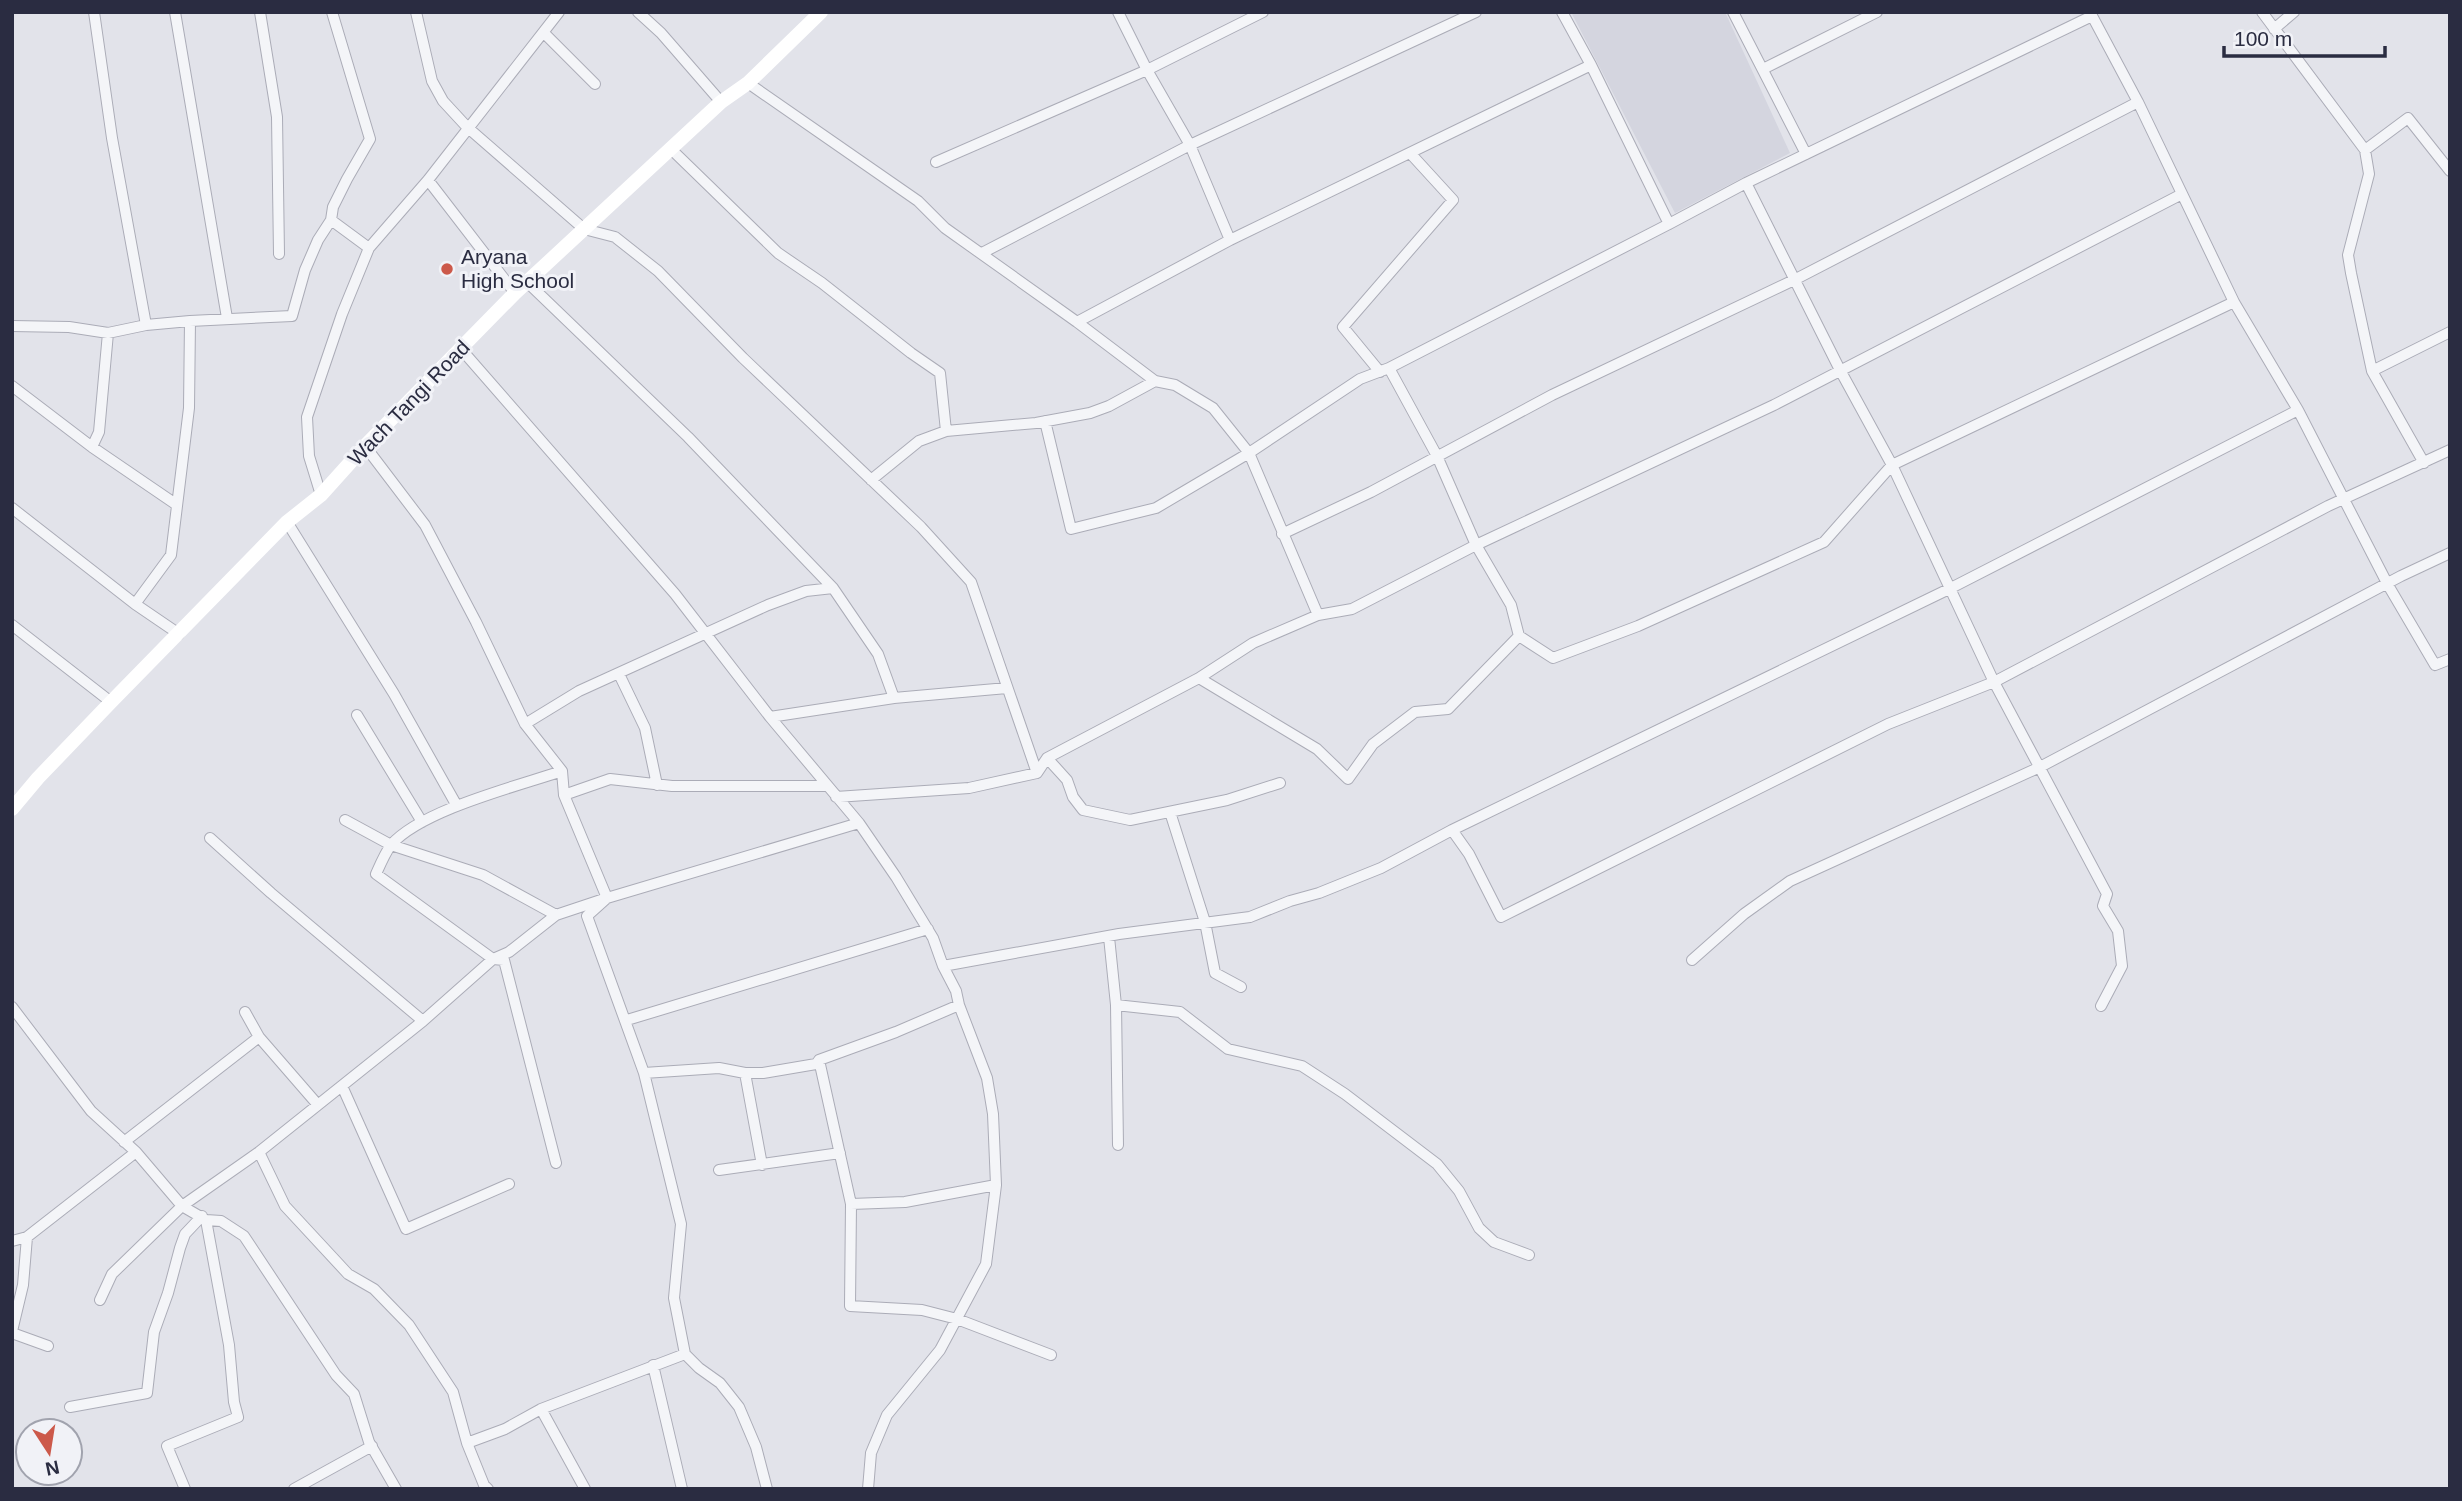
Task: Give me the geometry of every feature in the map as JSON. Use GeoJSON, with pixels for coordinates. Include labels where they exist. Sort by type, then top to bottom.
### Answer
{"type":"FeatureCollection","features":[{"type":"Feature","properties":{"kind":"main road","name":"Wach Tangi Road"},"geometry":{"type":"LineString","coordinates":[[12,809],[110,702],[287,522],[321,495],[365,446],[515,293],[721,103],[748,83],[821,12]]}},
{"type":"Feature","properties":{"kind":"street"},"geometry":{"type":"LineString","coordinates":[[94,12],[112,138],[146,325]]}},
{"type":"Feature","properties":{"kind":"street"},"geometry":{"type":"LineString","coordinates":[[175,12],[227,318]]}},
{"type":"Feature","properties":{"kind":"street"},"geometry":{"type":"LineString","coordinates":[[260,12],[277,117],[278,254]]}},
{"type":"Feature","properties":{"kind":"street"},"geometry":{"type":"LineString","coordinates":[[12,326],[69,327],[108,333],[146,325],[292,316],[304,270],[331,220],[333,207],[370,139],[332,12]]}},
{"type":"Feature","properties":{"kind":"street"},"geometry":{"type":"LineString","coordinates":[[416,12],[432,81],[443,101],[467,127],[584,229],[615,237],[658,271],[743,358],[921,527],[971,582],[1037,774]]}},
{"type":"Feature","properties":{"kind":"street"},"geometry":{"type":"LineString","coordinates":[[321,495],[309,456],[307,417],[342,314],[369,248],[428,180],[559,12]]}},
{"type":"Feature","properties":{"kind":"street"},"geometry":{"type":"LineString","coordinates":[[638,12],[661,33],[721,103]]}},
{"type":"Feature","properties":{"kind":"street"},"geometry":{"type":"LineString","coordinates":[[1118,12],[1147,70],[1190,145],[1230,240]]}},
{"type":"Feature","properties":{"kind":"street"},"geometry":{"type":"LineString","coordinates":[[936,162],[1147,70],[1263,12]]}},
{"type":"Feature","properties":{"kind":"street"},"geometry":{"type":"LineString","coordinates":[[982,253],[1190,145],[1476,12]]}},
{"type":"Feature","properties":{"kind":"street"},"geometry":{"type":"LineString","coordinates":[[1562,12],[1669,223]]}},
{"type":"Feature","properties":{"kind":"street"},"geometry":{"type":"LineString","coordinates":[[1733,12],[1807,154]]}},
{"type":"Feature","properties":{"kind":"street"},"geometry":{"type":"LineString","coordinates":[[1763,69],[1877,12]]}},
{"type":"Feature","properties":{"kind":"street"},"geometry":{"type":"LineString","coordinates":[[2262,12],[2365,150],[2369,174],[2348,255],[2372,371],[2424,463]]}},
{"type":"Feature","properties":{"kind":"street"},"geometry":{"type":"LineString","coordinates":[[2274,29],[2294,12]]}},
{"type":"Feature","properties":{"kind":"street"},"geometry":{"type":"LineString","coordinates":[[1045,421],[1071,529],[1156,508],[1249,453],[1360,379],[1384,370],[1746,183],[2091,14],[2138,102],[2234,302],[2298,410],[2388,585],[2435,665],[2450,659]]}},
{"type":"Feature","properties":{"kind":"street"},"geometry":{"type":"LineString","coordinates":[[544,33],[594,84]]}},
{"type":"Feature","properties":{"kind":"street"},"geometry":{"type":"LineString","coordinates":[[1077,322],[1230,240],[1591,65]]}},
{"type":"Feature","properties":{"kind":"street"},"geometry":{"type":"LineString","coordinates":[[748,83],[918,201],[945,228],[1155,381],[1175,385],[1213,408],[1249,453],[1318,615]]}},
{"type":"Feature","properties":{"kind":"street"},"geometry":{"type":"LineString","coordinates":[[1282,534],[1371,492],[1552,395],[1794,280],[2138,102]]}},
{"type":"Feature","properties":{"kind":"street"},"geometry":{"type":"LineString","coordinates":[[2365,150],[2408,118],[2450,171]]}},
{"type":"Feature","properties":{"kind":"street"},"geometry":{"type":"LineString","coordinates":[[671,149],[778,253],[940,373],[946,431]]}},
{"type":"Feature","properties":{"kind":"street"},"geometry":{"type":"LineString","coordinates":[[1410,153],[1453,200],[1343,327],[1384,370],[1437,456],[1476,545],[1511,605],[1519,636],[1553,658],[1638,626],[1824,542],[1892,465],[2234,302]]}},
{"type":"Feature","properties":{"kind":"street"},"geometry":{"type":"LineString","coordinates":[[428,180],[515,293]]}},
{"type":"Feature","properties":{"kind":"street"},"geometry":{"type":"LineString","coordinates":[[1746,183],[1840,370],[1892,465],[1994,682],[2107,894],[2103,906],[2118,931],[2122,966],[2101,1006]]}},
{"type":"Feature","properties":{"kind":"street"},"geometry":{"type":"LineString","coordinates":[[836,797],[969,788],[1037,774],[1047,758],[1199,678],[1253,643],[1318,615],[1352,610],[1476,545],[1774,405],[2182,194]]}},
{"type":"Feature","properties":{"kind":"street"},"geometry":{"type":"LineString","coordinates":[[331,220],[369,248]]}},
{"type":"Feature","properties":{"kind":"street"},"geometry":{"type":"LineString","coordinates":[[528,283],[688,437],[833,588],[878,654],[894,698]]}},
{"type":"Feature","properties":{"kind":"street"},"geometry":{"type":"LineString","coordinates":[[135,604],[171,555],[189,408],[190,321]]}},
{"type":"Feature","properties":{"kind":"street"},"geometry":{"type":"LineString","coordinates":[[2372,371],[2450,332]]}},
{"type":"Feature","properties":{"kind":"street"},"geometry":{"type":"LineString","coordinates":[[92,447],[99,432],[108,333]]}},
{"type":"Feature","properties":{"kind":"street"},"geometry":{"type":"LineString","coordinates":[[461,349],[707,634],[770,717],[859,823],[928,929],[956,990],[959,1006],[987,1078],[993,1114],[996,1185],[986,1264],[940,1350],[887,1415],[871,1453],[868,1489]]}},
{"type":"Feature","properties":{"kind":"street"},"geometry":{"type":"LineString","coordinates":[[871,480],[919,441],[946,431],[1045,421],[1090,413],[1110,406],[1155,381]]}},
{"type":"Feature","properties":{"kind":"street"},"geometry":{"type":"LineString","coordinates":[[12,386],[92,447],[177,505]]}},
{"type":"Feature","properties":{"kind":"street"},"geometry":{"type":"LineString","coordinates":[[943,966],[1109,937],[1250,917],[1381,868],[1452,830],[1950,589],[2298,410]]}},
{"type":"Feature","properties":{"kind":"street"},"geometry":{"type":"LineString","coordinates":[[365,446],[425,525],[525,724],[562,771],[564,794],[607,898]]}},
{"type":"Feature","properties":{"kind":"street"},"geometry":{"type":"LineString","coordinates":[[1452,830],[1469,854],[1501,917],[1888,724],[1994,682],[2343,500],[2450,450]]}},
{"type":"Feature","properties":{"kind":"street"},"geometry":{"type":"LineString","coordinates":[[12,508],[135,604],[179,634]]}},
{"type":"Feature","properties":{"kind":"street"},"geometry":{"type":"LineString","coordinates":[[287,522],[394,694],[457,806]]}},
{"type":"Feature","properties":{"kind":"street"},"geometry":{"type":"LineString","coordinates":[[1692,960],[1744,914],[1790,881],[2040,767],[2450,553]]}},
{"type":"Feature","properties":{"kind":"street"},"geometry":{"type":"LineString","coordinates":[[525,724],[579,691],[707,634],[806,591],[833,588]]}},
{"type":"Feature","properties":{"kind":"street"},"geometry":{"type":"LineString","coordinates":[[12,625],[110,702]]}},
{"type":"Feature","properties":{"kind":"street"},"geometry":{"type":"LineString","coordinates":[[1199,678],[1317,749],[1348,779],[1373,744],[1415,712],[1448,709],[1519,636]]}},
{"type":"Feature","properties":{"kind":"street"},"geometry":{"type":"LineString","coordinates":[[620,674],[645,727],[657,785]]}},
{"type":"Feature","properties":{"kind":"street"},"geometry":{"type":"LineString","coordinates":[[770,717],[894,698],[1007,688]]}},
{"type":"Feature","properties":{"kind":"street"},"geometry":{"type":"LineString","coordinates":[[357,715],[422,822]]}},
{"type":"Feature","properties":{"kind":"street"},"geometry":{"type":"LineString","coordinates":[[1047,758],[1066,780],[1073,797],[1083,810],[1130,820],[1227,800],[1280,783]]}},
{"type":"Feature","properties":{"kind":"street"},"geometry":{"type":"LineString","coordinates":[[556,1163],[504,960],[493,959],[376,874],[391,845],[422,822],[457,806],[562,771]]}},
{"type":"Feature","properties":{"kind":"street"},"geometry":{"type":"LineString","coordinates":[[564,794],[610,779],[657,785],[828,786]]}},
{"type":"Feature","properties":{"kind":"street"},"geometry":{"type":"LineString","coordinates":[[1170,813],[1205,922],[1215,973],[1241,987]]}},
{"type":"Feature","properties":{"kind":"street"},"geometry":{"type":"LineString","coordinates":[[345,820],[391,845],[482,875],[556,915]]}},
{"type":"Feature","properties":{"kind":"street"},"geometry":{"type":"LineString","coordinates":[[100,1300],[112,1274],[182,1206],[259,1152],[423,1021],[493,959],[509,952],[556,915],[859,823]]}},
{"type":"Feature","properties":{"kind":"street"},"geometry":{"type":"LineString","coordinates":[[210,838],[423,1021]]}},
{"type":"Feature","properties":{"kind":"street"},"geometry":{"type":"LineString","coordinates":[[607,898],[587,916],[627,1020],[644,1073],[681,1224],[674,1297],[685,1354],[720,1383],[739,1406],[756,1447],[767,1489]]}},
{"type":"Feature","properties":{"kind":"street"},"geometry":{"type":"LineString","coordinates":[[627,1020],[928,929]]}},
{"type":"Feature","properties":{"kind":"street"},"geometry":{"type":"LineString","coordinates":[[1109,937],[1116,1005],[1118,1145]]}},
{"type":"Feature","properties":{"kind":"street"},"geometry":{"type":"LineString","coordinates":[[1116,1005],[1180,1012],[1228,1049],[1302,1066],[1345,1094],[1437,1164],[1459,1191],[1479,1228],[1494,1242],[1530,1255]]}},
{"type":"Feature","properties":{"kind":"street"},"geometry":{"type":"LineString","coordinates":[[644,1073],[719,1068],[745,1073],[805,1067],[959,1006]]}},
{"type":"Feature","properties":{"kind":"street"},"geometry":{"type":"LineString","coordinates":[[12,1007],[91,1111],[136,1152],[182,1206],[204,1218],[221,1221],[244,1236],[335,1375],[354,1394],[372,1446],[396,1489]]}},
{"type":"Feature","properties":{"kind":"street"},"geometry":{"type":"LineString","coordinates":[[244,1012],[259,1037],[318,1105]]}},
{"type":"Feature","properties":{"kind":"street"},"geometry":{"type":"LineString","coordinates":[[124,1142],[259,1037]]}},
{"type":"Feature","properties":{"kind":"street"},"geometry":{"type":"LineString","coordinates":[[819,1060],[851,1204],[850,1306],[922,1310],[957,1319],[1051,1355]]}},
{"type":"Feature","properties":{"kind":"street"},"geometry":{"type":"LineString","coordinates":[[745,1073],[762,1165]]}},
{"type":"Feature","properties":{"kind":"street"},"geometry":{"type":"LineString","coordinates":[[342,1086],[406,1229],[509,1184]]}},
{"type":"Feature","properties":{"kind":"street"},"geometry":{"type":"LineString","coordinates":[[12,1241],[27,1237],[136,1152]]}},
{"type":"Feature","properties":{"kind":"street"},"geometry":{"type":"LineString","coordinates":[[259,1152],[285,1206],[348,1274],[374,1289],[409,1325],[453,1392],[467,1443],[488,1489]]}},
{"type":"Feature","properties":{"kind":"street"},"geometry":{"type":"LineString","coordinates":[[719,1170],[840,1153]]}},
{"type":"Feature","properties":{"kind":"street"},"geometry":{"type":"LineString","coordinates":[[851,1204],[905,1202],[996,1185]]}},
{"type":"Feature","properties":{"kind":"street"},"geometry":{"type":"LineString","coordinates":[[70,1407],[147,1393],[154,1332],[180,1248],[185,1234],[204,1218]]}},
{"type":"Feature","properties":{"kind":"street"},"geometry":{"type":"LineString","coordinates":[[185,1489],[167,1446],[238,1417],[229,1345],[204,1218]]}},
{"type":"Feature","properties":{"kind":"street"},"geometry":{"type":"LineString","coordinates":[[27,1237],[23,1285],[12,1332],[48,1346]]}},
{"type":"Feature","properties":{"kind":"street"},"geometry":{"type":"LineString","coordinates":[[467,1443],[505,1429],[541,1409],[685,1354]]}},
{"type":"Feature","properties":{"kind":"street"},"geometry":{"type":"LineString","coordinates":[[653,1365],[681,1489]]}},
{"type":"Feature","properties":{"kind":"street"},"geometry":{"type":"LineString","coordinates":[[541,1409],[585,1489]]}},
{"type":"Feature","properties":{"kind":"street"},"geometry":{"type":"LineString","coordinates":[[295,1488],[372,1446]]}},
{"type":"Feature","properties":{"kind":"shaded area"},"geometry":{"type":"Polygon","coordinates":[[[1571,12],[1725,12],[1790,153],[1675,213],[1571,12]]]}},
{"type":"Feature","properties":{"kind":"place","name":"Aryana High School"},"geometry":{"type":"Point","coordinates":[447,269]}}]}
